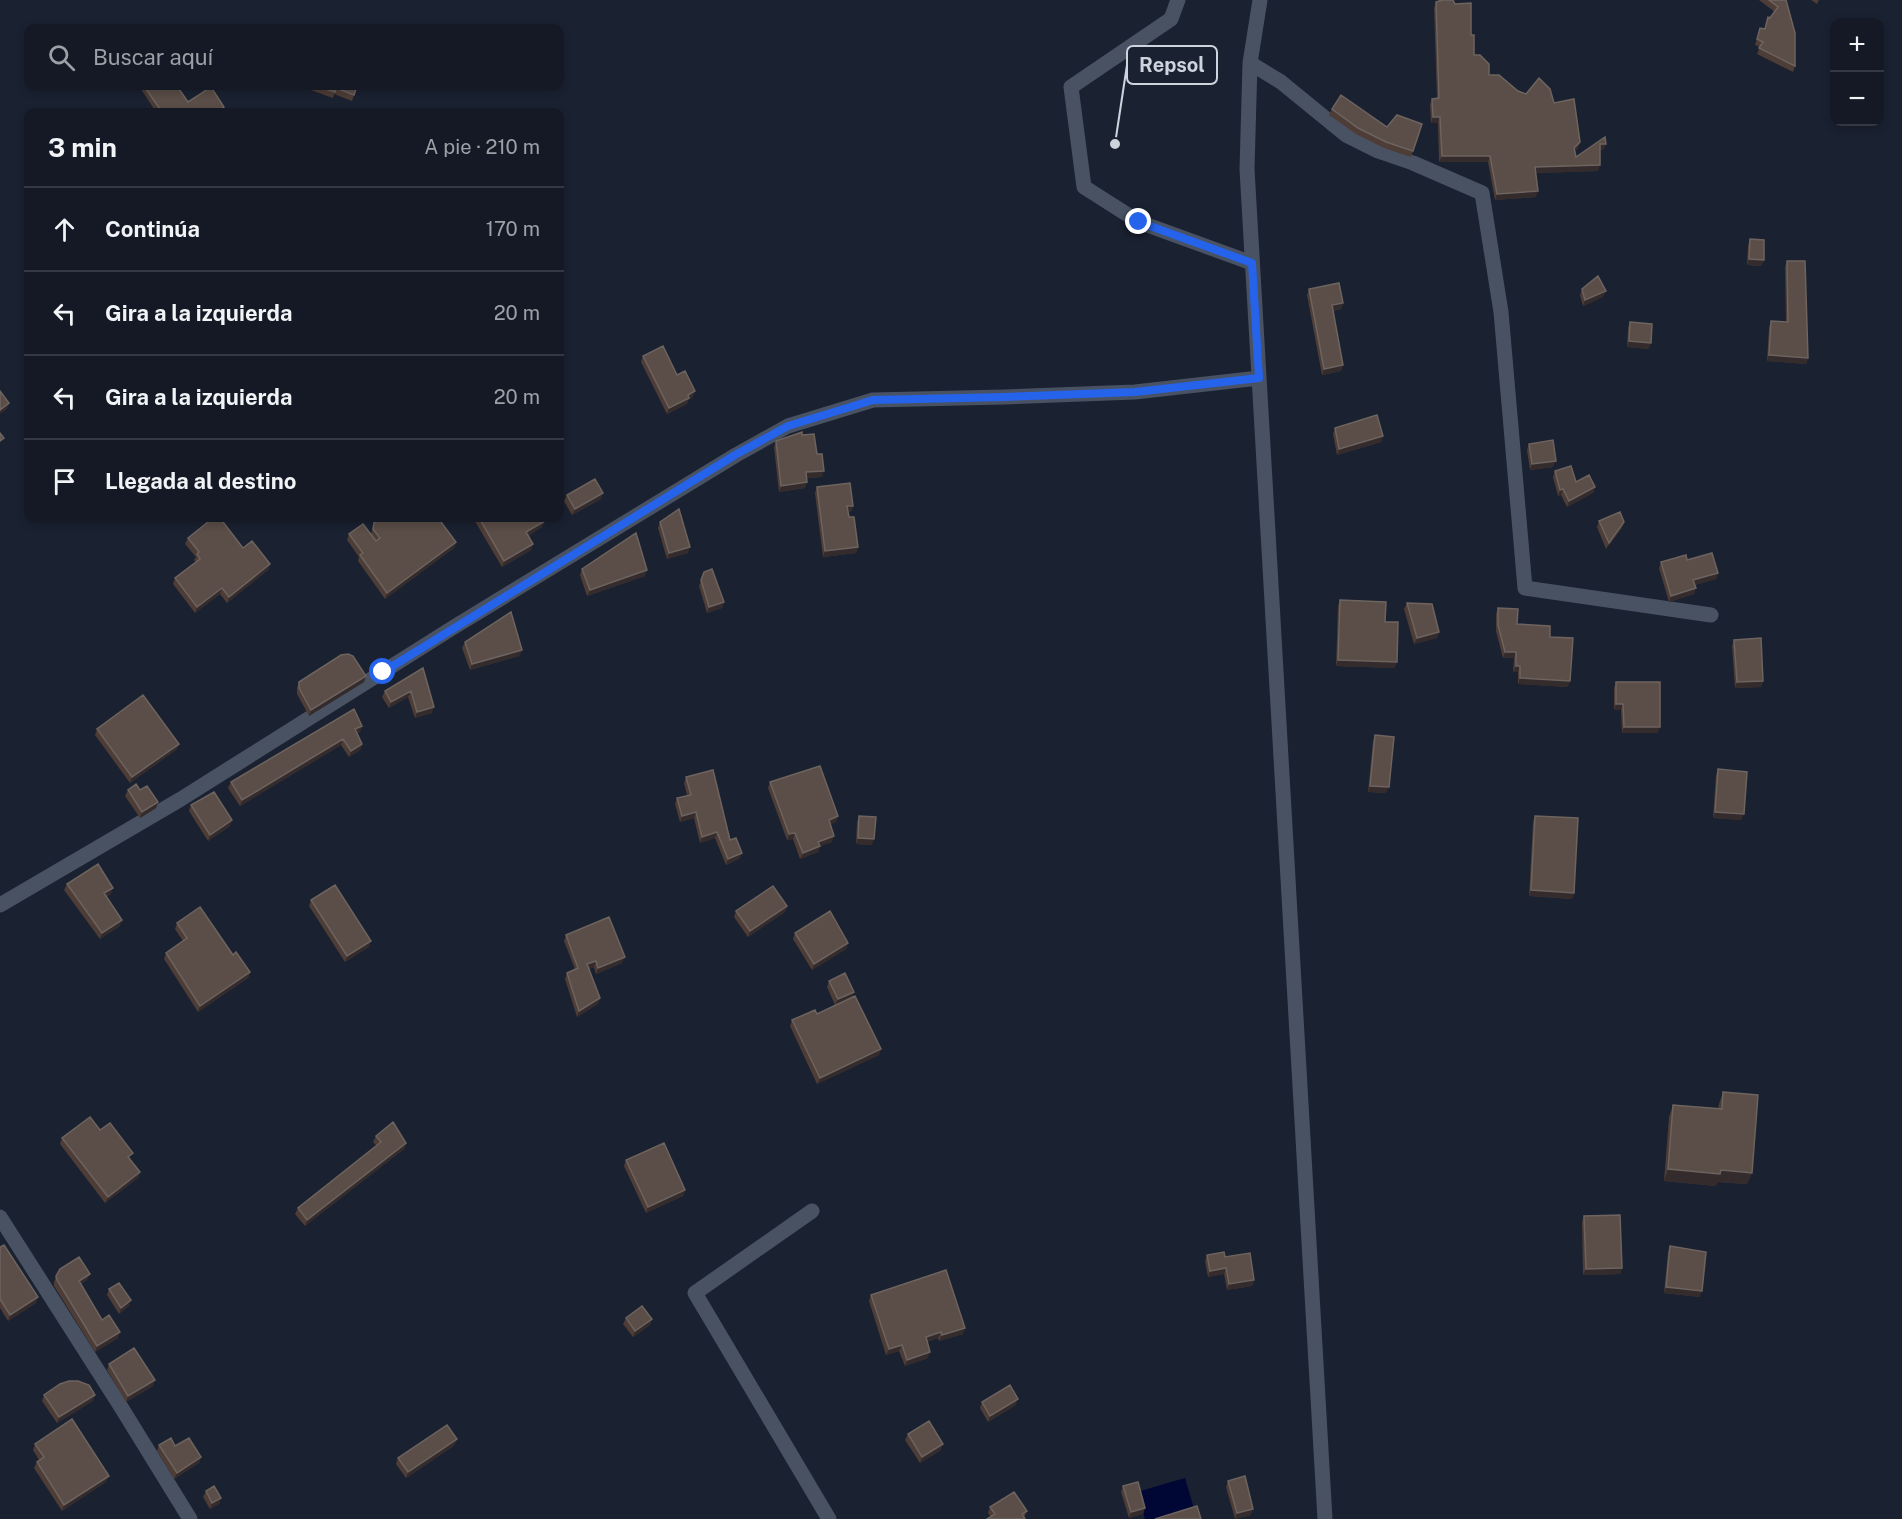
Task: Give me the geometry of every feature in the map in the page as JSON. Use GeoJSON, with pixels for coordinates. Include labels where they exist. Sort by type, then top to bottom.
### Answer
{"type":"FeatureCollection","features":[{"type":"Feature","properties":{"kind":"street"},"geometry":{"type":"LineString","coordinates":[[1178,0],[1171,19],[1071,87],[1084,187],[1139,222],[1252,263]]}},
{"type":"Feature","properties":{"kind":"street"},"geometry":{"type":"LineString","coordinates":[[1260,0],[1250,63],[1247,170],[1324,1519]]}},
{"type":"Feature","properties":{"kind":"street"},"geometry":{"type":"LineString","coordinates":[[1250,63],[1281,82],[1346,135],[1378,151],[1482,192],[1501,312],[1525,588],[1711,615]]}},
{"type":"Feature","properties":{"kind":"street"},"geometry":{"type":"LineString","coordinates":[[0,905],[181,799],[454,627],[725,461],[788,426],[873,400],[1135,392],[1259,378]]}},
{"type":"Feature","properties":{"kind":"street"},"geometry":{"type":"LineString","coordinates":[[813,1211],[695,1293],[829,1519]]}},
{"type":"Feature","properties":{"kind":"street"},"geometry":{"type":"LineString","coordinates":[[0,1217],[190,1519]]}},
{"type":"Feature","properties":{"kind":"water"},"geometry":{"type":"Polygon","coordinates":[[[1185,1478],[1195,1512],[1172,1519],[1145,1519],[1137,1492],[1185,1478]]]}},
{"type":"Feature","properties":{"kind":"building"},"geometry":{"type":"Polygon","coordinates":[[[1453,0],[1455,4],[1471,3],[1471,35],[1474,35],[1474,55],[1480,55],[1489,64],[1489,75],[1499,75],[1518,91],[1526,94],[1539,78],[1550,89],[1554,103],[1574,99],[1580,142],[1574,148],[1576,157],[1605,137],[1606,144],[1600,144],[1600,165],[1535,167],[1538,191],[1497,194],[1490,156],[1442,156],[1440,117],[1433,117],[1432,99],[1439,98],[1436,2],[1453,0]]]}},
{"type":"Feature","properties":{"kind":"building"},"geometry":{"type":"Polygon","coordinates":[[[1769,0],[1786,0],[1795,33],[1795,66],[1759,48],[1763,42],[1757,39],[1760,28],[1765,29],[1768,17],[1770,18],[1778,7],[1769,0]]]}},
{"type":"Feature","properties":{"kind":"building"},"geometry":{"type":"Polygon","coordinates":[[[147,90],[180,90],[188,102],[206,90],[213,90],[224,107],[222,108],[159,108],[147,90]]]}},
{"type":"Feature","properties":{"kind":"building"},"geometry":{"type":"Polygon","coordinates":[[[341,90],[356,90],[354,95],[341,90]]]}},
{"type":"Feature","properties":{"kind":"building"},"geometry":{"type":"Polygon","coordinates":[[[1341,95],[1387,127],[1397,115],[1422,124],[1413,151],[1386,142],[1358,128],[1332,109],[1341,95]]]}},
{"type":"Feature","properties":{"kind":"building"},"geometry":{"type":"Polygon","coordinates":[[[1750,239],[1764,240],[1764,260],[1749,259],[1750,239]]]}},
{"type":"Feature","properties":{"kind":"building"},"geometry":{"type":"Polygon","coordinates":[[[1787,261],[1805,261],[1808,358],[1769,355],[1771,321],[1788,322],[1787,261]]]}},
{"type":"Feature","properties":{"kind":"building"},"geometry":{"type":"Polygon","coordinates":[[[1598,276],[1606,291],[1585,300],[1582,289],[1598,276]]]}},
{"type":"Feature","properties":{"kind":"building"},"geometry":{"type":"Polygon","coordinates":[[[1339,283],[1343,303],[1332,305],[1343,365],[1324,369],[1309,289],[1339,283]]]}},
{"type":"Feature","properties":{"kind":"building"},"geometry":{"type":"Polygon","coordinates":[[[1630,322],[1652,324],[1651,343],[1629,341],[1630,322]]]}},
{"type":"Feature","properties":{"kind":"building"},"geometry":{"type":"Polygon","coordinates":[[[663,346],[677,375],[685,371],[695,391],[688,395],[689,398],[669,408],[643,356],[663,346]]]}},
{"type":"Feature","properties":{"kind":"building"},"geometry":{"type":"Polygon","coordinates":[[[0,391],[9,403],[0,410],[0,391]]]}},
{"type":"Feature","properties":{"kind":"building"},"geometry":{"type":"Polygon","coordinates":[[[1377,415],[1383,436],[1339,449],[1335,428],[1377,415]]]}},
{"type":"Feature","properties":{"kind":"building"},"geometry":{"type":"Polygon","coordinates":[[[802,432],[802,435],[814,434],[817,454],[822,454],[824,471],[806,472],[807,482],[781,486],[776,441],[802,432]]]}},
{"type":"Feature","properties":{"kind":"building"},"geometry":{"type":"Polygon","coordinates":[[[1553,440],[1556,461],[1532,464],[1529,444],[1553,440]]]}},
{"type":"Feature","properties":{"kind":"building"},"geometry":{"type":"Polygon","coordinates":[[[1571,466],[1576,482],[1589,475],[1595,487],[1569,501],[1563,489],[1560,490],[1555,471],[1571,466]]]}},
{"type":"Feature","properties":{"kind":"building"},"geometry":{"type":"Polygon","coordinates":[[[595,479],[603,493],[575,509],[567,495],[595,479]]]}},
{"type":"Feature","properties":{"kind":"building"},"geometry":{"type":"Polygon","coordinates":[[[850,483],[853,506],[847,506],[849,517],[854,517],[858,547],[825,551],[817,487],[850,483]]]}},
{"type":"Feature","properties":{"kind":"building"},"geometry":{"type":"Polygon","coordinates":[[[679,509],[690,547],[669,553],[660,522],[679,509]]]}},
{"type":"Feature","properties":{"kind":"building"},"geometry":{"type":"Polygon","coordinates":[[[1620,512],[1624,522],[1609,543],[1599,521],[1620,512]]]}},
{"type":"Feature","properties":{"kind":"building"},"geometry":{"type":"Polygon","coordinates":[[[208,522],[223,522],[243,548],[252,541],[270,564],[229,597],[222,588],[197,607],[175,578],[200,559],[197,554],[199,552],[188,538],[208,522]]]}},
{"type":"Feature","properties":{"kind":"building"},"geometry":{"type":"Polygon","coordinates":[[[441,522],[456,542],[387,593],[360,555],[363,553],[349,534],[363,524],[376,541],[380,538],[373,529],[374,523],[441,522]]]}},
{"type":"Feature","properties":{"kind":"building"},"geometry":{"type":"Polygon","coordinates":[[[481,522],[543,522],[526,532],[533,544],[504,561],[481,522]]]}},
{"type":"Feature","properties":{"kind":"building"},"geometry":{"type":"Polygon","coordinates":[[[636,533],[647,570],[590,590],[582,569],[636,533]]]}},
{"type":"Feature","properties":{"kind":"building"},"geometry":{"type":"Polygon","coordinates":[[[1712,553],[1718,573],[1693,580],[1696,588],[1671,596],[1661,562],[1686,555],[1687,560],[1712,553]]]}},
{"type":"Feature","properties":{"kind":"building"},"geometry":{"type":"Polygon","coordinates":[[[712,569],[724,602],[709,607],[701,580],[704,572],[712,569]]]}},
{"type":"Feature","properties":{"kind":"building"},"geometry":{"type":"Polygon","coordinates":[[[1340,600],[1386,602],[1385,622],[1398,622],[1397,662],[1338,660],[1340,600]]]}},
{"type":"Feature","properties":{"kind":"building"},"geometry":{"type":"Polygon","coordinates":[[[1407,603],[1432,604],[1439,632],[1417,638],[1407,603]]]}},
{"type":"Feature","properties":{"kind":"building"},"geometry":{"type":"Polygon","coordinates":[[[1498,608],[1518,609],[1517,624],[1550,626],[1550,637],[1573,638],[1570,681],[1520,678],[1520,666],[1516,666],[1516,652],[1505,652],[1498,625],[1498,608]]]}},
{"type":"Feature","properties":{"kind":"building"},"geometry":{"type":"Polygon","coordinates":[[[511,612],[522,650],[472,664],[465,642],[511,612]]]}},
{"type":"Feature","properties":{"kind":"building"},"geometry":{"type":"Polygon","coordinates":[[[1761,638],[1763,681],[1737,682],[1734,640],[1761,638]]]}},
{"type":"Feature","properties":{"kind":"building"},"geometry":{"type":"Polygon","coordinates":[[[341,655],[353,656],[366,676],[311,710],[299,688],[299,682],[341,655]]]}},
{"type":"Feature","properties":{"kind":"building"},"geometry":{"type":"Polygon","coordinates":[[[423,668],[434,707],[417,712],[411,691],[391,702],[385,691],[423,668]]]}},
{"type":"Feature","properties":{"kind":"building"},"geometry":{"type":"Polygon","coordinates":[[[1616,682],[1660,682],[1660,727],[1624,727],[1623,704],[1616,704],[1616,682]]]}},
{"type":"Feature","properties":{"kind":"building"},"geometry":{"type":"Polygon","coordinates":[[[143,695],[179,744],[132,777],[97,729],[143,695]]]}},
{"type":"Feature","properties":{"kind":"building"},"geometry":{"type":"Polygon","coordinates":[[[354,709],[362,726],[355,729],[362,744],[351,751],[343,739],[242,800],[231,782],[354,709]]]}},
{"type":"Feature","properties":{"kind":"building"},"geometry":{"type":"Polygon","coordinates":[[[1375,735],[1394,737],[1389,787],[1370,786],[1375,735]]]}},
{"type":"Feature","properties":{"kind":"building"},"geometry":{"type":"Polygon","coordinates":[[[820,766],[838,816],[829,820],[834,836],[818,842],[820,846],[803,853],[795,833],[789,834],[770,782],[820,766]]]}},
{"type":"Feature","properties":{"kind":"building"},"geometry":{"type":"Polygon","coordinates":[[[1718,769],[1747,772],[1744,814],[1715,812],[1718,769]]]}},
{"type":"Feature","properties":{"kind":"building"},"geometry":{"type":"Polygon","coordinates":[[[713,770],[730,840],[736,838],[742,853],[728,859],[717,832],[702,837],[696,812],[682,816],[677,798],[691,795],[686,777],[713,770]]]}},
{"type":"Feature","properties":{"kind":"building"},"geometry":{"type":"Polygon","coordinates":[[[136,784],[140,790],[147,786],[158,802],[142,812],[128,790],[136,784]]]}},
{"type":"Feature","properties":{"kind":"building"},"geometry":{"type":"Polygon","coordinates":[[[214,792],[232,820],[210,835],[191,805],[214,792]]]}},
{"type":"Feature","properties":{"kind":"building"},"geometry":{"type":"Polygon","coordinates":[[[859,816],[876,817],[874,839],[858,838],[859,816]]]}},
{"type":"Feature","properties":{"kind":"building"},"geometry":{"type":"Polygon","coordinates":[[[1535,816],[1578,818],[1574,893],[1531,890],[1535,816]]]}},
{"type":"Feature","properties":{"kind":"building"},"geometry":{"type":"Polygon","coordinates":[[[98,864],[113,888],[104,893],[122,920],[102,933],[67,884],[98,864]]]}},
{"type":"Feature","properties":{"kind":"building"},"geometry":{"type":"Polygon","coordinates":[[[335,885],[371,941],[347,956],[311,900],[335,885]]]}},
{"type":"Feature","properties":{"kind":"building"},"geometry":{"type":"Polygon","coordinates":[[[773,886],[787,906],[750,931],[736,911],[773,886]]]}},
{"type":"Feature","properties":{"kind":"building"},"geometry":{"type":"Polygon","coordinates":[[[200,907],[233,955],[236,952],[250,972],[200,1006],[166,953],[187,938],[177,923],[200,907]]]}},
{"type":"Feature","properties":{"kind":"building"},"geometry":{"type":"Polygon","coordinates":[[[830,911],[848,943],[814,964],[795,933],[830,911]]]}},
{"type":"Feature","properties":{"kind":"building"},"geometry":{"type":"Polygon","coordinates":[[[609,917],[625,957],[598,968],[596,961],[587,964],[600,998],[579,1011],[567,973],[578,968],[566,935],[609,917]]]}},
{"type":"Feature","properties":{"kind":"building"},"geometry":{"type":"Polygon","coordinates":[[[845,973],[854,992],[838,999],[829,981],[845,973]]]}},
{"type":"Feature","properties":{"kind":"building"},"geometry":{"type":"Polygon","coordinates":[[[855,996],[881,1049],[820,1078],[792,1020],[815,1010],[817,1014],[855,996]]]}},
{"type":"Feature","properties":{"kind":"building"},"geometry":{"type":"Polygon","coordinates":[[[1723,1092],[1758,1095],[1752,1173],[1721,1170],[1720,1174],[1668,1169],[1673,1105],[1722,1109],[1723,1092]]]}},
{"type":"Feature","properties":{"kind":"building"},"geometry":{"type":"Polygon","coordinates":[[[90,1117],[100,1130],[110,1123],[133,1153],[128,1157],[140,1172],[108,1197],[62,1138],[90,1117]]]}},
{"type":"Feature","properties":{"kind":"building"},"geometry":{"type":"Polygon","coordinates":[[[393,1122],[406,1143],[307,1220],[298,1208],[381,1142],[376,1136],[393,1122]]]}},
{"type":"Feature","properties":{"kind":"building"},"geometry":{"type":"Polygon","coordinates":[[[664,1143],[685,1190],[648,1207],[626,1160],[664,1143]]]}},
{"type":"Feature","properties":{"kind":"building"},"geometry":{"type":"Polygon","coordinates":[[[1620,1215],[1622,1268],[1586,1269],[1584,1216],[1620,1215]]]}},
{"type":"Feature","properties":{"kind":"building"},"geometry":{"type":"Polygon","coordinates":[[[4,1245],[38,1297],[10,1315],[0,1299],[0,1247],[4,1245]]]}},
{"type":"Feature","properties":{"kind":"building"},"geometry":{"type":"Polygon","coordinates":[[[1670,1246],[1706,1252],[1702,1291],[1666,1287],[1670,1246]]]}},
{"type":"Feature","properties":{"kind":"building"},"geometry":{"type":"Polygon","coordinates":[[[1224,1252],[1225,1257],[1250,1253],[1254,1280],[1229,1284],[1226,1268],[1210,1271],[1207,1255],[1224,1252]]]}},
{"type":"Feature","properties":{"kind":"building"},"geometry":{"type":"Polygon","coordinates":[[[79,1257],[90,1274],[79,1281],[102,1320],[109,1315],[120,1332],[97,1346],[56,1276],[60,1269],[79,1257]]]}},
{"type":"Feature","properties":{"kind":"building"},"geometry":{"type":"Polygon","coordinates":[[[946,1270],[965,1328],[926,1337],[930,1352],[907,1360],[902,1345],[889,1349],[871,1295],[946,1270]]]}},
{"type":"Feature","properties":{"kind":"building"},"geometry":{"type":"Polygon","coordinates":[[[119,1283],[131,1300],[121,1308],[109,1289],[119,1283]]]}},
{"type":"Feature","properties":{"kind":"building"},"geometry":{"type":"Polygon","coordinates":[[[642,1306],[652,1319],[635,1331],[626,1318],[642,1306]]]}},
{"type":"Feature","properties":{"kind":"building"},"geometry":{"type":"Polygon","coordinates":[[[134,1348],[155,1380],[128,1396],[109,1364],[134,1348]]]}},
{"type":"Feature","properties":{"kind":"building"},"geometry":{"type":"Polygon","coordinates":[[[69,1381],[89,1385],[95,1395],[59,1417],[44,1395],[69,1381]]]}},
{"type":"Feature","properties":{"kind":"building"},"geometry":{"type":"Polygon","coordinates":[[[1010,1385],[1018,1399],[990,1416],[982,1402],[1010,1385]]]}},
{"type":"Feature","properties":{"kind":"building"},"geometry":{"type":"Polygon","coordinates":[[[72,1419],[109,1476],[64,1505],[37,1462],[44,1457],[35,1444],[72,1419]]]}},
{"type":"Feature","properties":{"kind":"building"},"geometry":{"type":"Polygon","coordinates":[[[929,1421],[943,1444],[922,1457],[908,1434],[929,1421]]]}},
{"type":"Feature","properties":{"kind":"building"},"geometry":{"type":"Polygon","coordinates":[[[447,1425],[457,1439],[408,1472],[398,1458],[447,1425]]]}},
{"type":"Feature","properties":{"kind":"building"},"geometry":{"type":"Polygon","coordinates":[[[171,1438],[175,1446],[189,1438],[201,1457],[177,1473],[159,1445],[171,1438]]]}},
{"type":"Feature","properties":{"kind":"building"},"geometry":{"type":"Polygon","coordinates":[[[1245,1476],[1253,1509],[1237,1513],[1228,1481],[1245,1476]]]}},
{"type":"Feature","properties":{"kind":"building"},"geometry":{"type":"Polygon","coordinates":[[[1138,1482],[1145,1508],[1131,1512],[1123,1486],[1138,1482]]]}},
{"type":"Feature","properties":{"kind":"building"},"geometry":{"type":"Polygon","coordinates":[[[214,1486],[221,1498],[212,1503],[206,1491],[214,1486]]]}},
{"type":"Feature","properties":{"kind":"building"},"geometry":{"type":"Polygon","coordinates":[[[1014,1492],[1027,1511],[1022,1514],[1025,1519],[987,1519],[995,1514],[990,1507],[1014,1492]]]}},
{"type":"Feature","properties":{"kind":"building"},"geometry":{"type":"Polygon","coordinates":[[[1197,1506],[1201,1519],[1155,1519],[1197,1506]]]}},
{"type":"Feature","properties":{"kind":"place","name":"Repsol"},"geometry":{"type":"Point","coordinates":[1115,144]}},
{"type":"Feature","properties":{"kind":"route"},"geometry":{"type":"LineString","coordinates":[[383,672],[735,455],[788,426],[873,400],[1135,392],[1259,378],[1252,263],[1139,222]]}}]}
